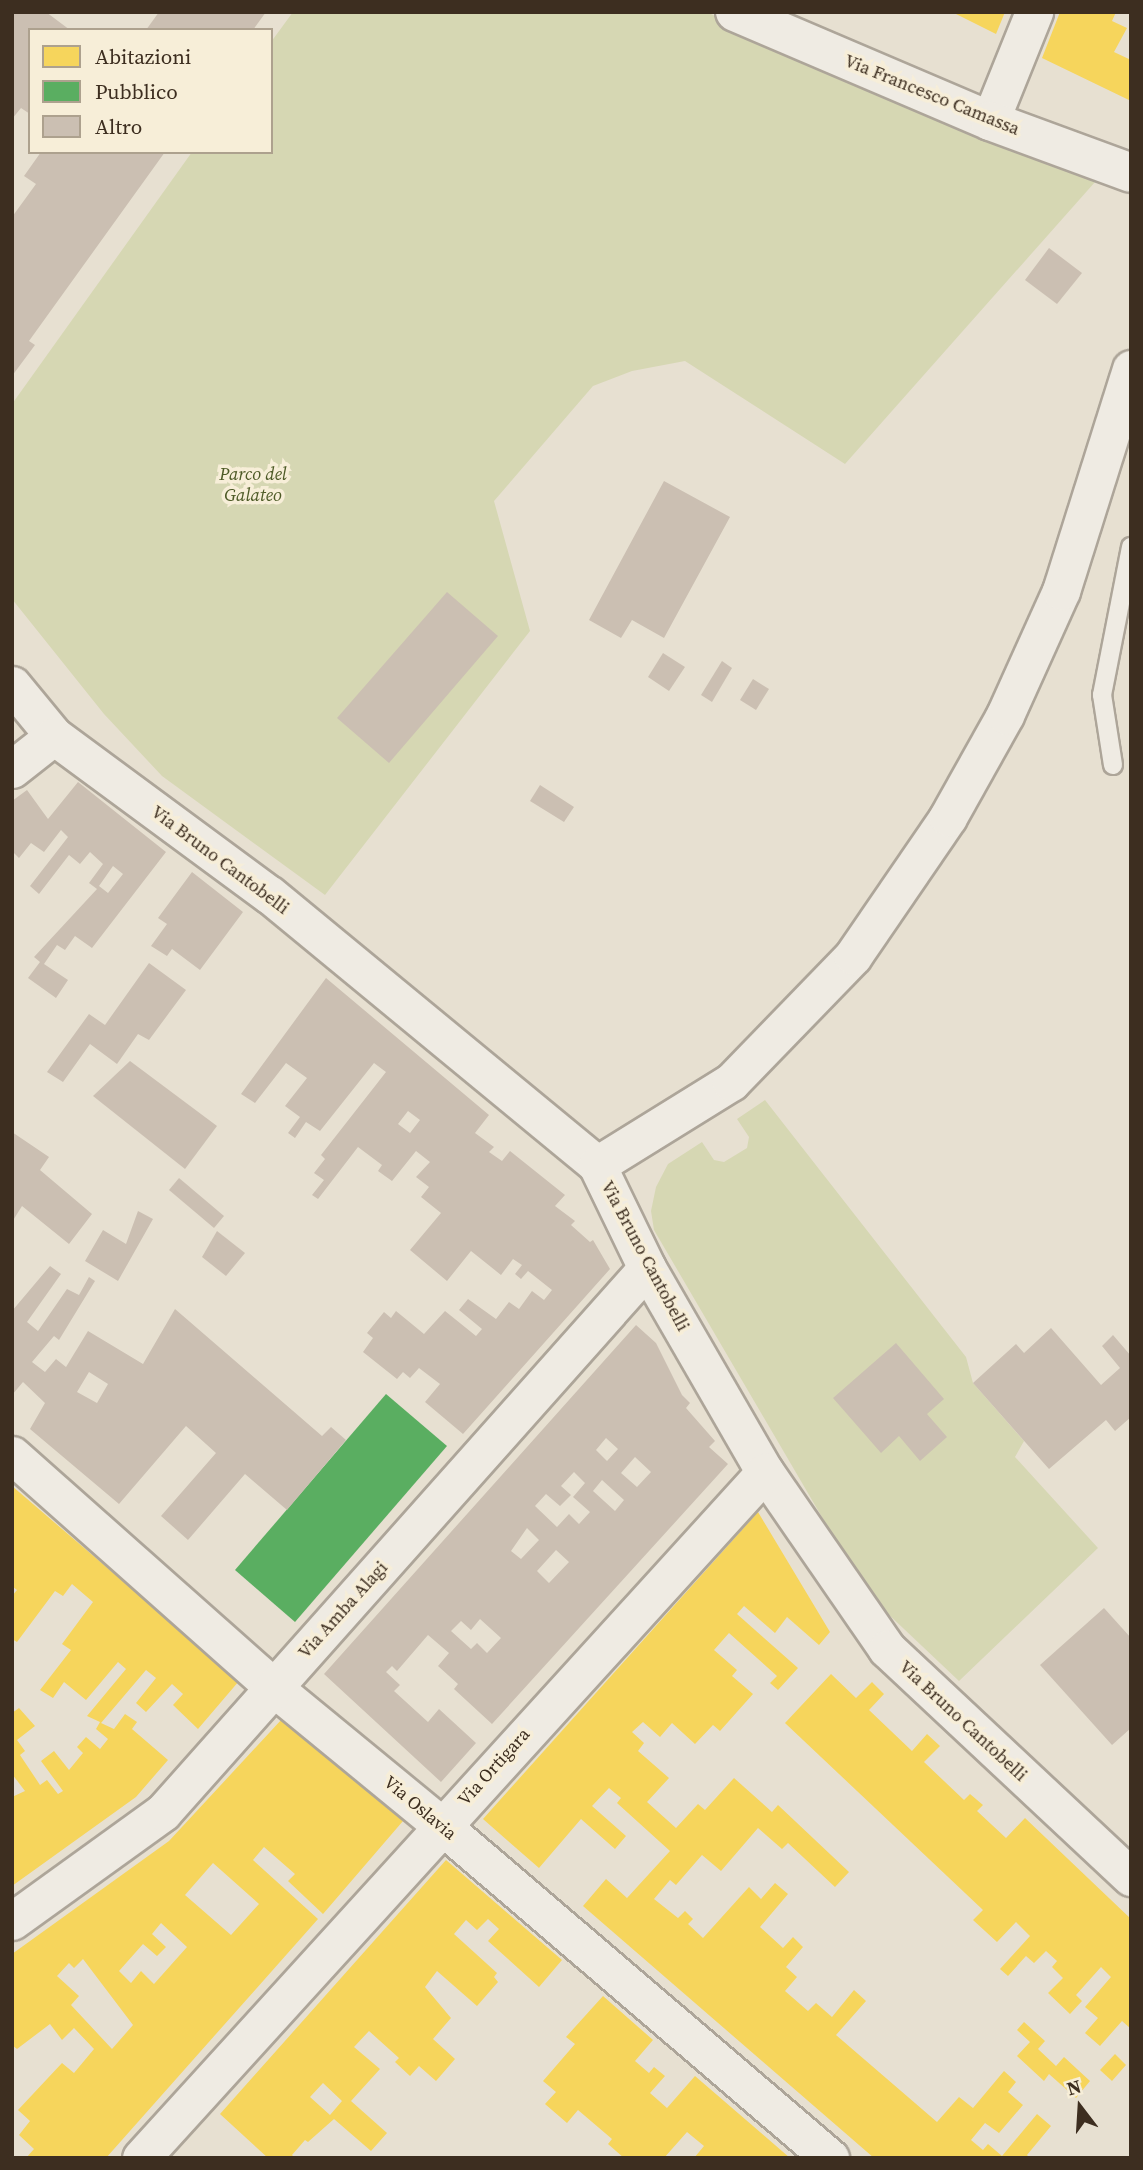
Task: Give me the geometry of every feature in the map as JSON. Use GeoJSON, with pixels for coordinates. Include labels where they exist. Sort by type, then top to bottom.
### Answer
{"type":"FeatureCollection","features":[{"type":"Feature","properties":{"kind":"street"},"geometry":{"type":"LineString","coordinates":[[990,121],[1034,12]]}},
{"type":"Feature","properties":{"kind":"street","name":"Via Francesco Camassa"},"geometry":{"type":"LineString","coordinates":[[739,13],[990,121],[1131,173]]}},
{"type":"Feature","properties":{"kind":"street"},"geometry":{"type":"LineString","coordinates":[[597,1165],[731,1082],[853,956],[948,817],[1005,715],[1061,591],[1131,369]]}},
{"type":"Feature","properties":{"kind":"street","name":"Via Bruno Cantobelli"},"geometry":{"type":"LineString","coordinates":[[12,685],[54,736],[270,895],[597,1165],[647,1268],[765,1472],[887,1650],[1131,1877]]}},
{"type":"Feature","properties":{"kind":"street"},"geometry":{"type":"LineString","coordinates":[[12,769],[54,736]]}},
{"type":"Feature","properties":{"kind":"street","name":"Via Amba Alagi"},"geometry":{"type":"LineString","coordinates":[[12,1921],[163,1812],[647,1268]]}},
{"type":"Feature","properties":{"kind":"street","name":"Via Oslavia"},"geometry":{"type":"LineString","coordinates":[[12,1455],[274,1688],[442,1826],[830,2158]]}},
{"type":"Feature","properties":{"kind":"street","name":"Via Ortigara"},"geometry":{"type":"LineString","coordinates":[[141,2158],[765,1472]]}},
{"type":"Feature","properties":{"kind":"lane"},"geometry":{"type":"LineString","coordinates":[[1113,765],[1102,695],[1131,547]]}},
{"type":"Feature","properties":{"kind":"green space","name":"Parco del Galateo"},"geometry":{"type":"Polygon","coordinates":[[[293,12],[707,12],[757,37],[1103,173],[845,464],[685,361],[632,371],[593,386],[494,501],[530,631],[325,895],[162,776],[104,714],[12,599],[12,404],[191,154],[273,154],[273,39],[293,12]]]}},
{"type":"Feature","properties":{"kind":"green space"},"geometry":{"type":"Polygon","coordinates":[[[765,1100],[966,1357],[973,1383],[1024,1441],[1015,1457],[1098,1548],[959,1681],[867,1594],[654,1230],[651,1211],[656,1187],[668,1164],[702,1142],[714,1160],[724,1162],[747,1148],[749,1137],[737,1119],[765,1100]]]}},
{"type":"Feature","properties":{"kind":"building: Abitazioni"},"geometry":{"type":"Polygon","coordinates":[[[952,12],[1005,12],[996,34],[952,12]]]}},
{"type":"Feature","properties":{"kind":"building: Abitazioni"},"geometry":{"type":"Polygon","coordinates":[[[1060,12],[1116,12],[1112,21],[1127,28],[1114,52],[1131,60],[1131,101],[1042,58],[1060,12]]]}},
{"type":"Feature","properties":{"kind":"building: Abitazioni"},"geometry":{"type":"Polygon","coordinates":[[[12,1486],[239,1681],[198,1729],[173,1705],[183,1694],[172,1684],[146,1712],[136,1703],[156,1678],[146,1670],[101,1723],[114,1729],[125,1714],[137,1722],[132,1729],[168,1760],[136,1797],[12,1886],[12,1797],[25,1791],[12,1774],[12,1713],[19,1708],[35,1726],[17,1740],[25,1751],[20,1755],[40,1785],[47,1780],[58,1794],[63,1791],[41,1761],[54,1751],[69,1770],[83,1753],[77,1747],[86,1737],[100,1749],[108,1739],[96,1729],[100,1722],[87,1716],[126,1669],[118,1662],[86,1700],[64,1682],[53,1698],[40,1690],[71,1650],[62,1644],[93,1602],[72,1584],[63,1596],[55,1591],[17,1642],[12,1639],[12,1596],[17,1590],[12,1586],[12,1486]]]}},
{"type":"Feature","properties":{"kind":"building: Abitazioni"},"geometry":{"type":"Polygon","coordinates":[[[758,1512],[830,1632],[819,1645],[787,1617],[775,1633],[744,1606],[737,1614],[798,1668],[778,1690],[770,1683],[777,1676],[729,1633],[714,1650],[737,1670],[732,1676],[753,1694],[720,1731],[713,1725],[695,1744],[672,1723],[660,1737],[643,1722],[632,1732],[644,1743],[638,1751],[669,1778],[647,1802],[676,1828],[698,1804],[705,1810],[734,1778],[772,1812],[778,1805],[849,1872],[835,1887],[788,1843],[782,1849],[758,1828],[721,1871],[702,1855],[676,1885],[670,1880],[654,1899],[678,1918],[685,1911],[693,1919],[688,1924],[703,1938],[749,1887],[761,1899],[775,1883],[788,1894],[760,1927],[783,1948],[793,1937],[803,1947],[786,1967],[797,1977],[785,1991],[808,2011],[816,2003],[832,2017],[854,1990],[866,2001],[836,2035],[937,2122],[959,2097],[973,2108],[1004,2071],[1016,2082],[1008,2092],[1023,2105],[999,2133],[985,2123],[971,2140],[983,2150],[988,2144],[1002,2156],[1037,2114],[1051,2126],[1027,2155],[1030,2158],[874,2158],[583,1906],[606,1879],[627,1898],[670,1851],[617,1803],[621,1798],[609,1788],[592,1806],[626,1836],[615,1849],[581,1819],[539,1868],[483,1819],[758,1512]]]}},
{"type":"Feature","properties":{"kind":"building: Abitazioni"},"geometry":{"type":"Polygon","coordinates":[[[831,1674],[856,1698],[872,1682],[884,1694],[869,1710],[912,1751],[927,1734],[940,1746],[924,1762],[964,1800],[970,1794],[983,1805],[977,1811],[1006,1838],[1025,1818],[1131,1919],[1131,2029],[1122,2021],[1100,2046],[1085,2033],[1098,2018],[1085,2007],[1111,1977],[1101,1967],[1076,1995],[1082,2001],[1070,2014],[1048,1993],[1063,1978],[1052,1967],[1057,1961],[1046,1951],[1034,1963],[1026,1956],[1008,1976],[1000,1969],[1030,1936],[1016,1922],[997,1942],[973,1920],[983,1910],[785,1723],[831,1674]]]}},
{"type":"Feature","properties":{"kind":"building: Abitazioni"},"geometry":{"type":"Polygon","coordinates":[[[282,1719],[403,1821],[323,1914],[288,1881],[295,1874],[264,1847],[253,1860],[318,1919],[106,2158],[26,2158],[34,2149],[19,2135],[30,2121],[18,2110],[62,2063],[74,2073],[94,2049],[74,2028],[62,2040],[50,2024],[17,2049],[12,2045],[12,1954],[169,1841],[282,1719]],[[213,1863],[185,1895],[231,1935],[259,1904],[213,1863]],[[161,1923],[152,1934],[166,1947],[157,1956],[143,1944],[119,1971],[131,1983],[141,1971],[154,1984],[187,1947],[161,1923]],[[83,1959],[74,1968],[69,1963],[57,1976],[79,1996],[71,2005],[112,2049],[133,2025],[83,1959]]]}},
{"type":"Feature","properties":{"kind":"building: Abitazioni"},"geometry":{"type":"Polygon","coordinates":[[[446,1860],[562,1960],[539,1987],[488,1941],[499,1929],[488,1919],[477,1930],[466,1920],[454,1934],[497,1973],[494,1977],[498,1982],[477,2006],[437,1971],[425,1987],[451,2018],[433,2039],[455,2059],[436,2081],[419,2066],[410,2076],[395,2062],[399,2058],[369,2031],[354,2047],[380,2069],[351,2101],[387,2133],[371,2151],[334,2119],[308,2142],[305,2140],[292,2155],[295,2158],[268,2158],[220,2114],[446,1860]],[[323,2083],[310,2097],[330,2115],[342,2101],[323,2083]]]}},
{"type":"Feature","properties":{"kind":"building: Abitazioni"},"geometry":{"type":"Polygon","coordinates":[[[603,1996],[653,2040],[635,2061],[649,2073],[654,2067],[665,2076],[650,2093],[667,2108],[695,2076],[790,2158],[694,2158],[704,2146],[687,2132],[664,2158],[624,2158],[608,2144],[612,2139],[578,2110],[567,2123],[545,2104],[556,2092],[543,2081],[575,2044],[566,2037],[603,1996]]]}},
{"type":"Feature","properties":{"kind":"building: Abitazioni"},"geometry":{"type":"Polygon","coordinates":[[[1024,2022],[1045,2041],[1038,2049],[1056,2066],[1064,2057],[1090,2081],[1076,2098],[1049,2074],[1044,2081],[1017,2056],[1030,2042],[1017,2030],[1024,2022]]]}},
{"type":"Feature","properties":{"kind":"building: Abitazioni"},"geometry":{"type":"Polygon","coordinates":[[[1115,2054],[1126,2065],[1112,2081],[1100,2070],[1115,2054]]]}},
{"type":"Feature","properties":{"kind":"building: Pubblico"},"geometry":{"type":"Polygon","coordinates":[[[386,1394],[447,1446],[295,1622],[235,1570],[386,1394]]]}},
{"type":"Feature","properties":{"kind":"building: Altro"},"geometry":{"type":"Polygon","coordinates":[[[12,12],[46,12],[67,28],[28,28],[28,113],[21,108],[12,119],[12,12]]]}},
{"type":"Feature","properties":{"kind":"building: Altro"},"geometry":{"type":"Polygon","coordinates":[[[159,12],[266,12],[254,28],[147,28],[159,12]]]}},
{"type":"Feature","properties":{"kind":"building: Altro"},"geometry":{"type":"Polygon","coordinates":[[[40,154],[164,154],[29,341],[35,345],[12,376],[12,217],[36,184],[24,176],[40,154]]]}},
{"type":"Feature","properties":{"kind":"building: Altro"},"geometry":{"type":"Polygon","coordinates":[[[1049,248],[1082,273],[1057,304],[1025,280],[1049,248]]]}},
{"type":"Feature","properties":{"kind":"building: Altro"},"geometry":{"type":"Polygon","coordinates":[[[664,481],[730,517],[664,638],[632,620],[621,638],[589,620],[664,481]]]}},
{"type":"Feature","properties":{"kind":"building: Altro"},"geometry":{"type":"Polygon","coordinates":[[[447,592],[498,636],[389,763],[337,718],[447,592]]]}},
{"type":"Feature","properties":{"kind":"building: Altro"},"geometry":{"type":"Polygon","coordinates":[[[663,653],[685,667],[669,691],[648,677],[663,653]]]}},
{"type":"Feature","properties":{"kind":"building: Altro"},"geometry":{"type":"Polygon","coordinates":[[[722,661],[732,668],[712,702],[701,695],[722,661]]]}},
{"type":"Feature","properties":{"kind":"building: Altro"},"geometry":{"type":"Polygon","coordinates":[[[753,679],[769,689],[756,710],[740,700],[753,679]]]}},
{"type":"Feature","properties":{"kind":"building: Altro"},"geometry":{"type":"Polygon","coordinates":[[[78,782],[166,852],[92,948],[75,936],[65,950],[57,945],[44,964],[68,980],[56,998],[28,978],[40,962],[34,957],[97,889],[89,883],[103,864],[90,852],[80,864],[69,855],[39,894],[30,886],[68,837],[61,830],[44,852],[31,843],[19,858],[12,851],[12,801],[27,790],[48,819],[78,782]],[[113,866],[99,886],[108,893],[123,874],[113,866]]]}},
{"type":"Feature","properties":{"kind":"building: Altro"},"geometry":{"type":"Polygon","coordinates":[[[540,785],[574,807],[564,822],[530,801],[540,785]]]}},
{"type":"Feature","properties":{"kind":"building: Altro"},"geometry":{"type":"Polygon","coordinates":[[[192,872],[243,912],[200,970],[172,949],[167,956],[151,946],[167,924],[158,918],[192,872]]]}},
{"type":"Feature","properties":{"kind":"building: Altro"},"geometry":{"type":"Polygon","coordinates":[[[149,963],[186,990],[149,1040],[138,1034],[117,1064],[90,1044],[63,1082],[47,1072],[89,1014],[105,1025],[149,963]]]}},
{"type":"Feature","properties":{"kind":"building: Altro"},"geometry":{"type":"Polygon","coordinates":[[[326,978],[489,1115],[475,1133],[494,1147],[489,1152],[502,1161],[510,1151],[565,1195],[555,1206],[575,1221],[571,1225],[590,1242],[593,1240],[610,1269],[463,1434],[425,1402],[440,1384],[419,1368],[410,1378],[403,1372],[397,1379],[363,1352],[373,1338],[367,1333],[384,1312],[391,1318],[396,1311],[424,1334],[445,1311],[476,1336],[482,1329],[459,1310],[468,1299],[496,1319],[509,1302],[519,1309],[532,1291],[544,1300],[552,1290],[528,1271],[521,1279],[515,1274],[522,1265],[513,1259],[501,1275],[471,1251],[447,1281],[410,1250],[441,1213],[421,1197],[429,1187],[416,1177],[430,1162],[416,1151],[392,1181],[378,1171],[382,1165],[358,1147],[318,1199],[312,1195],[324,1180],[314,1173],[325,1159],[321,1155],[386,1072],[374,1063],[320,1131],[306,1122],[295,1138],[288,1133],[300,1117],[285,1106],[307,1078],[286,1063],[255,1103],[241,1094],[326,978]],[[408,1111],[398,1124],[410,1133],[420,1120],[408,1111]]]}},
{"type":"Feature","properties":{"kind":"building: Altro"},"geometry":{"type":"Polygon","coordinates":[[[130,1061],[217,1126],[185,1169],[93,1096],[130,1061]]]}},
{"type":"Feature","properties":{"kind":"building: Altro"},"geometry":{"type":"Polygon","coordinates":[[[12,1132],[49,1157],[40,1170],[92,1214],[69,1244],[22,1206],[12,1222],[12,1132]]]}},
{"type":"Feature","properties":{"kind":"building: Altro"},"geometry":{"type":"Polygon","coordinates":[[[179,1178],[224,1216],[214,1228],[169,1190],[179,1178]]]}},
{"type":"Feature","properties":{"kind":"building: Altro"},"geometry":{"type":"Polygon","coordinates":[[[138,1211],[153,1219],[118,1281],[85,1261],[103,1230],[126,1244],[138,1211]]]}},
{"type":"Feature","properties":{"kind":"building: Altro"},"geometry":{"type":"Polygon","coordinates":[[[217,1231],[245,1253],[226,1276],[202,1257],[217,1231]]]}},
{"type":"Feature","properties":{"kind":"building: Altro"},"geometry":{"type":"Polygon","coordinates":[[[50,1266],[61,1274],[27,1322],[38,1331],[67,1289],[79,1295],[89,1277],[95,1281],[59,1340],[54,1336],[32,1362],[45,1372],[56,1359],[66,1367],[88,1331],[143,1364],[175,1309],[322,1436],[331,1427],[346,1440],[287,1510],[245,1474],[188,1540],[161,1516],[216,1453],[186,1426],[119,1504],[30,1429],[45,1403],[23,1382],[12,1395],[12,1311],[50,1266]],[[89,1372],[77,1392],[97,1403],[108,1384],[89,1372]]]}},
{"type":"Feature","properties":{"kind":"building: Altro"},"geometry":{"type":"Polygon","coordinates":[[[636,1325],[656,1343],[682,1395],[690,1403],[686,1408],[715,1441],[709,1447],[728,1464],[492,1724],[454,1689],[458,1684],[438,1666],[449,1653],[428,1635],[397,1671],[392,1666],[386,1672],[400,1685],[394,1691],[428,1722],[439,1709],[476,1743],[441,1782],[324,1674],[636,1325]],[[606,1438],[596,1450],[607,1461],[618,1449],[606,1438]],[[635,1457],[621,1473],[637,1487],[651,1472],[635,1457]],[[574,1472],[561,1486],[571,1495],[560,1506],[546,1494],[535,1506],[557,1527],[569,1514],[579,1524],[590,1512],[573,1497],[585,1483],[574,1472]],[[602,1480],[593,1491],[615,1511],[624,1500],[602,1480]],[[527,1528],[511,1551],[521,1559],[539,1540],[527,1528]],[[556,1550],[537,1571],[549,1583],[569,1562],[556,1550]],[[480,1619],[471,1630],[461,1621],[451,1631],[471,1649],[477,1643],[487,1653],[501,1638],[480,1619]]]}},
{"type":"Feature","properties":{"kind":"building: Altro"},"geometry":{"type":"Polygon","coordinates":[[[1051,1328],[1101,1385],[1120,1368],[1102,1346],[1113,1335],[1131,1356],[1131,1417],[1115,1431],[1106,1420],[1049,1469],[973,1383],[1016,1344],[1024,1353],[1051,1328]]]}},
{"type":"Feature","properties":{"kind":"building: Altro"},"geometry":{"type":"Polygon","coordinates":[[[896,1343],[944,1399],[927,1414],[947,1437],[920,1461],[899,1436],[881,1453],[833,1398],[896,1343]]]}},
{"type":"Feature","properties":{"kind":"building: Altro"},"geometry":{"type":"Polygon","coordinates":[[[1104,1608],[1131,1638],[1131,1728],[1112,1745],[1040,1665],[1104,1608]]]}}]}
